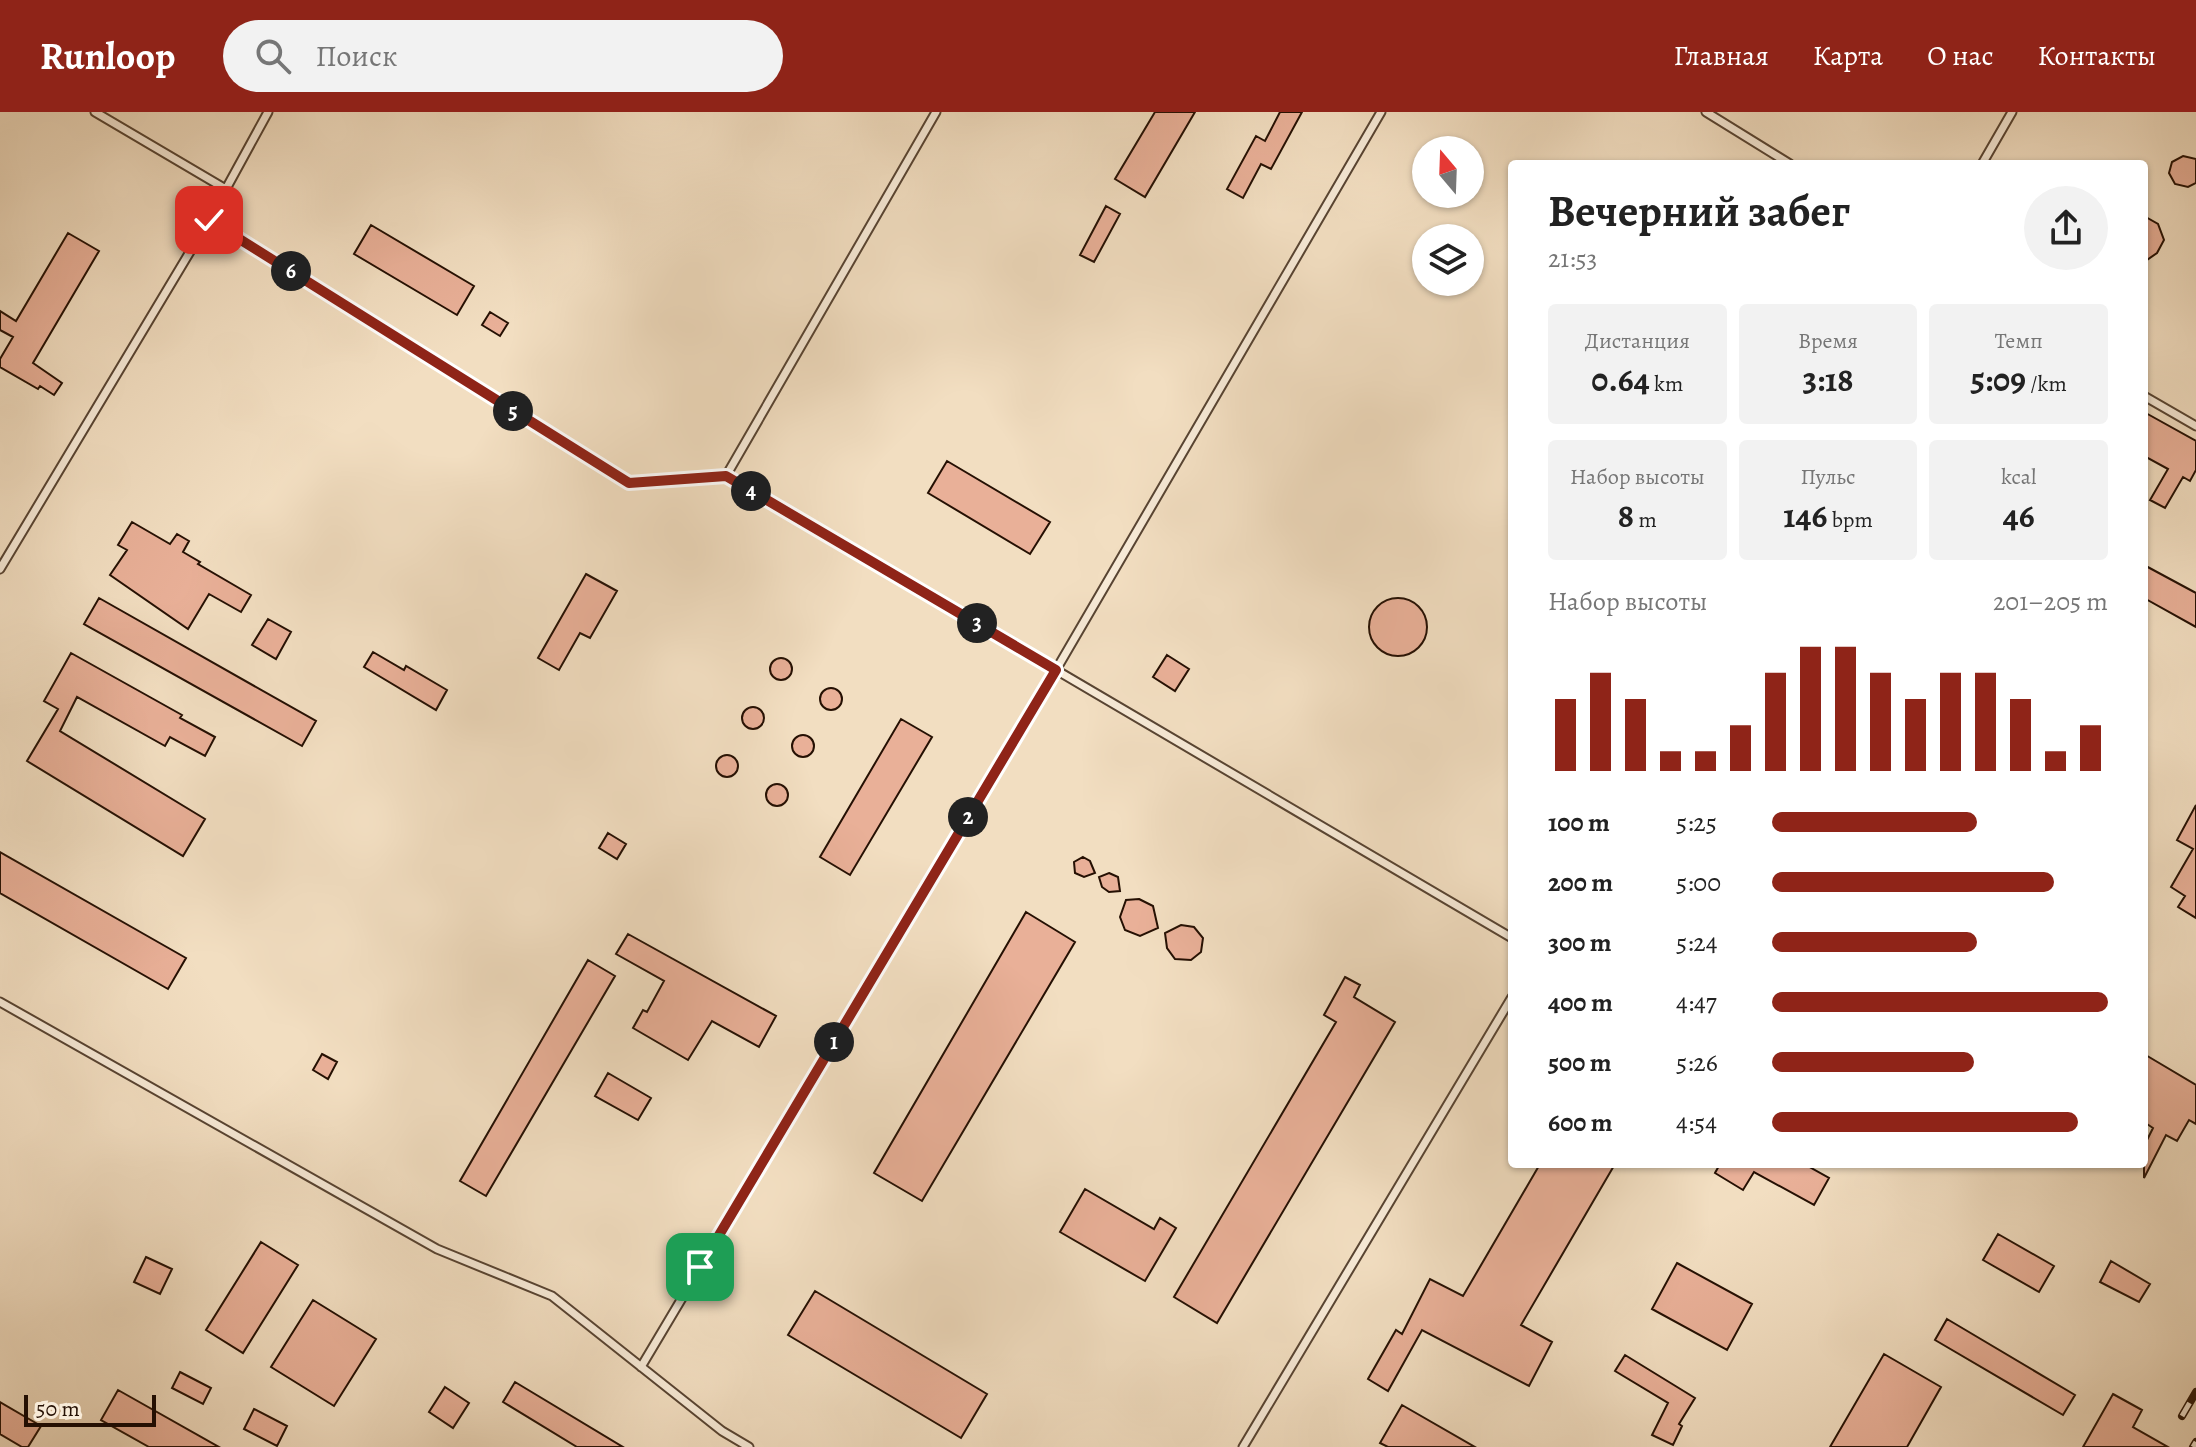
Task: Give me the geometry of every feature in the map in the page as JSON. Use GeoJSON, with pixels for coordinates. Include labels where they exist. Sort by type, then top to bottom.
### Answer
{"type":"FeatureCollection","features":[{"type":"Feature","properties":{"kind":"lane"},"geometry":{"type":"LineString","coordinates":[[95,112],[224,188]]}},
{"type":"Feature","properties":{"kind":"lane"},"geometry":{"type":"LineString","coordinates":[[0,569],[209,220],[268,112]]}},
{"type":"Feature","properties":{"kind":"lane"},"geometry":{"type":"LineString","coordinates":[[726,476],[936,112]]}},
{"type":"Feature","properties":{"kind":"lane"},"geometry":{"type":"LineString","coordinates":[[641,1367],[1056,670],[1381,112]]}},
{"type":"Feature","properties":{"kind":"lane"},"geometry":{"type":"LineString","coordinates":[[1706,112],[1784,160]]}},
{"type":"Feature","properties":{"kind":"lane"},"geometry":{"type":"LineString","coordinates":[[1984,160],[2012,112]]}},
{"type":"Feature","properties":{"kind":"lane"},"geometry":{"type":"LineString","coordinates":[[209,220],[629,483],[726,476],[1508,936]]}},
{"type":"Feature","properties":{"kind":"lane"},"geometry":{"type":"LineString","coordinates":[[2148,398],[2196,426]]}},
{"type":"Feature","properties":{"kind":"lane"},"geometry":{"type":"LineString","coordinates":[[0,1002],[437,1249],[552,1296],[722,1431],[749,1447]]}},
{"type":"Feature","properties":{"kind":"lane"},"geometry":{"type":"LineString","coordinates":[[1243,1447],[1508,1004]]}},
{"type":"Feature","properties":{"kind":"building"},"geometry":{"type":"Polygon","coordinates":[[[1155,112],[1195,112],[1145,197],[1115,179],[1155,112]]]}},
{"type":"Feature","properties":{"kind":"building"},"geometry":{"type":"Polygon","coordinates":[[[1280,112],[1302,112],[1271,169],[1261,164],[1243,198],[1227,189],[1256,136],[1265,141],[1280,112]]]}},
{"type":"Feature","properties":{"kind":"building"},"geometry":{"type":"Polygon","coordinates":[[[2183,156],[2196,159],[2196,183],[2188,187],[2175,184],[2169,173],[2172,162],[2183,156]]]}},
{"type":"Feature","properties":{"kind":"building"},"geometry":{"type":"Polygon","coordinates":[[[1106,206],[1120,214],[1094,262],[1080,255],[1106,206]]]}},
{"type":"Feature","properties":{"kind":"building"},"geometry":{"type":"Polygon","coordinates":[[[2148,218],[2158,224],[2164,240],[2157,253],[2148,259],[2148,218]]]}},
{"type":"Feature","properties":{"kind":"building"},"geometry":{"type":"Polygon","coordinates":[[[371,225],[474,286],[457,315],[354,254],[371,225]]]}},
{"type":"Feature","properties":{"kind":"building"},"geometry":{"type":"Polygon","coordinates":[[[68,233],[99,251],[33,363],[62,383],[54,395],[0,367],[0,359],[13,337],[0,330],[0,311],[16,321],[68,233]]]}},
{"type":"Feature","properties":{"kind":"building"},"geometry":{"type":"Polygon","coordinates":[[[490,312],[508,323],[500,336],[482,325],[490,312]]]}},
{"type":"Feature","properties":{"kind":"building"},"geometry":{"type":"Polygon","coordinates":[[[2148,414],[2196,441],[2196,470],[2190,481],[2183,477],[2165,508],[2150,500],[2168,469],[2148,458],[2148,414]]]}},
{"type":"Feature","properties":{"kind":"building"},"geometry":{"type":"Polygon","coordinates":[[[947,461],[1050,522],[1030,554],[928,493],[947,461]]]}},
{"type":"Feature","properties":{"kind":"building"},"geometry":{"type":"Polygon","coordinates":[[[132,522],[170,544],[177,534],[189,541],[183,552],[251,595],[241,612],[209,594],[188,629],[110,575],[127,550],[118,545],[132,522]]]}},
{"type":"Feature","properties":{"kind":"building"},"geometry":{"type":"Polygon","coordinates":[[[2148,567],[2196,593],[2196,627],[2148,600],[2148,567]]]}},
{"type":"Feature","properties":{"kind":"building"},"geometry":{"type":"Polygon","coordinates":[[[586,574],[617,591],[590,638],[580,633],[559,670],[538,658],[586,574]]]}},
{"type":"Feature","properties":{"kind":"building"},"geometry":{"type":"Polygon","coordinates":[[[99,598],[316,721],[302,746],[84,624],[99,598]]]}},
{"type":"Feature","properties":{"kind":"building"},"geometry":{"type":"Polygon","coordinates":[[[1398,598],[1419,606],[1427,627],[1419,648],[1398,656],[1377,648],[1369,627],[1377,606],[1398,598]]]}},
{"type":"Feature","properties":{"kind":"building"},"geometry":{"type":"Polygon","coordinates":[[[268,619],[291,632],[276,659],[252,645],[268,619]]]}},
{"type":"Feature","properties":{"kind":"building"},"geometry":{"type":"Polygon","coordinates":[[[373,652],[404,670],[406,666],[447,690],[436,710],[364,667],[373,652]]]}},
{"type":"Feature","properties":{"kind":"building"},"geometry":{"type":"Polygon","coordinates":[[[71,653],[215,737],[205,756],[170,737],[165,746],[77,697],[60,731],[205,819],[183,856],[27,761],[58,709],[44,701],[71,653]]]}},
{"type":"Feature","properties":{"kind":"building"},"geometry":{"type":"Polygon","coordinates":[[[1167,655],[1189,669],[1175,691],[1153,677],[1167,655]]]}},
{"type":"Feature","properties":{"kind":"building"},"geometry":{"type":"Polygon","coordinates":[[[781,658],[789,661],[792,669],[789,677],[781,680],[773,677],[770,669],[773,661],[781,658]]]}},
{"type":"Feature","properties":{"kind":"building"},"geometry":{"type":"Polygon","coordinates":[[[831,688],[839,691],[842,699],[839,707],[831,710],[823,707],[820,699],[823,691],[831,688]]]}},
{"type":"Feature","properties":{"kind":"building"},"geometry":{"type":"Polygon","coordinates":[[[753,707],[761,710],[764,718],[761,726],[753,729],[745,726],[742,718],[745,710],[753,707]]]}},
{"type":"Feature","properties":{"kind":"building"},"geometry":{"type":"Polygon","coordinates":[[[901,719],[932,737],[850,875],[820,857],[901,719]]]}},
{"type":"Feature","properties":{"kind":"building"},"geometry":{"type":"Polygon","coordinates":[[[803,735],[811,738],[814,746],[811,754],[803,757],[795,754],[792,746],[795,738],[803,735]]]}},
{"type":"Feature","properties":{"kind":"building"},"geometry":{"type":"Polygon","coordinates":[[[727,755],[735,758],[738,766],[735,774],[727,777],[719,774],[716,766],[719,758],[727,755]]]}},
{"type":"Feature","properties":{"kind":"building"},"geometry":{"type":"Polygon","coordinates":[[[777,784],[785,787],[788,795],[785,803],[777,806],[769,803],[766,795],[769,787],[777,784]]]}},
{"type":"Feature","properties":{"kind":"building"},"geometry":{"type":"Polygon","coordinates":[[[2196,805],[2196,918],[2178,907],[2185,896],[2171,887],[2193,849],[2177,840],[2196,805]]]}},
{"type":"Feature","properties":{"kind":"building"},"geometry":{"type":"Polygon","coordinates":[[[608,833],[626,844],[617,859],[599,848],[608,833]]]}},
{"type":"Feature","properties":{"kind":"building"},"geometry":{"type":"Polygon","coordinates":[[[0,852],[186,958],[168,989],[0,893],[0,852]]]}},
{"type":"Feature","properties":{"kind":"building"},"geometry":{"type":"Polygon","coordinates":[[[1083,857],[1090,861],[1095,873],[1084,877],[1075,873],[1074,862],[1083,857]]]}},
{"type":"Feature","properties":{"kind":"building"},"geometry":{"type":"Polygon","coordinates":[[[1109,873],[1118,877],[1120,891],[1109,892],[1102,887],[1099,877],[1109,873]]]}},
{"type":"Feature","properties":{"kind":"building"},"geometry":{"type":"Polygon","coordinates":[[[1139,899],[1153,906],[1158,928],[1140,936],[1125,930],[1120,917],[1126,900],[1139,899]]]}},
{"type":"Feature","properties":{"kind":"building"},"geometry":{"type":"Polygon","coordinates":[[[1026,912],[1075,942],[922,1201],[874,1173],[1026,912]]]}},
{"type":"Feature","properties":{"kind":"building"},"geometry":{"type":"Polygon","coordinates":[[[1181,925],[1194,927],[1203,938],[1201,952],[1191,960],[1175,959],[1167,948],[1165,933],[1181,925]]]}},
{"type":"Feature","properties":{"kind":"building"},"geometry":{"type":"Polygon","coordinates":[[[628,934],[776,1016],[759,1047],[712,1021],[688,1060],[633,1028],[643,1010],[647,1012],[664,981],[616,954],[628,934]]]}},
{"type":"Feature","properties":{"kind":"building"},"geometry":{"type":"Polygon","coordinates":[[[588,960],[615,976],[486,1196],[460,1181],[588,960]]]}},
{"type":"Feature","properties":{"kind":"building"},"geometry":{"type":"Polygon","coordinates":[[[1345,977],[1360,985],[1354,997],[1395,1022],[1217,1323],[1174,1297],[1336,1022],[1324,1015],[1345,977]]]}},
{"type":"Feature","properties":{"kind":"building"},"geometry":{"type":"Polygon","coordinates":[[[322,1054],[337,1062],[328,1079],[313,1070],[322,1054]]]}},
{"type":"Feature","properties":{"kind":"building"},"geometry":{"type":"Polygon","coordinates":[[[2148,1056],[2196,1085],[2196,1124],[2189,1120],[2177,1141],[2166,1135],[2144,1178],[2144,1168],[2148,1168],[2148,1138],[2153,1128],[2148,1125],[2148,1056]]]}},
{"type":"Feature","properties":{"kind":"building"},"geometry":{"type":"Polygon","coordinates":[[[608,1073],[651,1098],[638,1120],[595,1096],[608,1073]]]}},
{"type":"Feature","properties":{"kind":"building"},"geometry":{"type":"Polygon","coordinates":[[[1538,1168],[1613,1168],[1521,1325],[1552,1342],[1529,1386],[1422,1330],[1388,1391],[1368,1379],[1396,1330],[1402,1334],[1430,1279],[1463,1296],[1538,1168]]]}},
{"type":"Feature","properties":{"kind":"building"},"geometry":{"type":"Polygon","coordinates":[[[1718,1168],[1811,1168],[1829,1178],[1814,1205],[1754,1172],[1743,1190],[1715,1173],[1718,1168]]]}},
{"type":"Feature","properties":{"kind":"building"},"geometry":{"type":"Polygon","coordinates":[[[1085,1189],[1154,1229],[1160,1218],[1176,1228],[1145,1281],[1060,1232],[1085,1189]]]}},
{"type":"Feature","properties":{"kind":"building"},"geometry":{"type":"Polygon","coordinates":[[[1998,1234],[2054,1266],[2039,1292],[1983,1260],[1998,1234]]]}},
{"type":"Feature","properties":{"kind":"building"},"geometry":{"type":"Polygon","coordinates":[[[261,1242],[298,1265],[243,1353],[206,1330],[261,1242]]]}},
{"type":"Feature","properties":{"kind":"building"},"geometry":{"type":"Polygon","coordinates":[[[146,1257],[172,1269],[160,1294],[134,1282],[146,1257]]]}},
{"type":"Feature","properties":{"kind":"building"},"geometry":{"type":"Polygon","coordinates":[[[2111,1261],[2150,1284],[2139,1302],[2100,1282],[2111,1261]]]}},
{"type":"Feature","properties":{"kind":"building"},"geometry":{"type":"Polygon","coordinates":[[[1677,1263],[1752,1304],[1727,1350],[1652,1309],[1677,1263]]]}},
{"type":"Feature","properties":{"kind":"building"},"geometry":{"type":"Polygon","coordinates":[[[815,1291],[987,1394],[961,1438],[788,1335],[815,1291]]]}},
{"type":"Feature","properties":{"kind":"building"},"geometry":{"type":"Polygon","coordinates":[[[313,1300],[376,1339],[334,1406],[271,1367],[313,1300]]]}},
{"type":"Feature","properties":{"kind":"building"},"geometry":{"type":"Polygon","coordinates":[[[1947,1319],[2075,1395],[2063,1415],[1935,1340],[1947,1319]]]}},
{"type":"Feature","properties":{"kind":"building"},"geometry":{"type":"Polygon","coordinates":[[[1884,1354],[1941,1387],[1907,1447],[1830,1447],[1884,1354]]]}},
{"type":"Feature","properties":{"kind":"building"},"geometry":{"type":"Polygon","coordinates":[[[1625,1355],[1695,1398],[1679,1424],[1682,1426],[1673,1445],[1652,1435],[1668,1403],[1615,1371],[1625,1355]]]}},
{"type":"Feature","properties":{"kind":"building"},"geometry":{"type":"Polygon","coordinates":[[[180,1372],[211,1388],[203,1404],[172,1388],[180,1372]]]}},
{"type":"Feature","properties":{"kind":"building"},"geometry":{"type":"Polygon","coordinates":[[[515,1382],[623,1447],[577,1447],[503,1402],[515,1382]]]}},
{"type":"Feature","properties":{"kind":"building"},"geometry":{"type":"Polygon","coordinates":[[[445,1387],[469,1403],[453,1428],[429,1412],[445,1387]]]}},
{"type":"Feature","properties":{"kind":"building"},"geometry":{"type":"Polygon","coordinates":[[[118,1390],[219,1447],[149,1447],[101,1420],[118,1390]]]}},
{"type":"Feature","properties":{"kind":"building"},"geometry":{"type":"Polygon","coordinates":[[[2113,1394],[2142,1410],[2133,1427],[2168,1447],[2083,1447],[2113,1394]]]}},
{"type":"Feature","properties":{"kind":"building"},"geometry":{"type":"Polygon","coordinates":[[[0,1402],[41,1426],[28,1447],[22,1447],[0,1434],[0,1402]]]}},
{"type":"Feature","properties":{"kind":"building"},"geometry":{"type":"Polygon","coordinates":[[[1402,1405],[1475,1447],[1388,1447],[1380,1443],[1402,1405]]]}},
{"type":"Feature","properties":{"kind":"building"},"geometry":{"type":"Polygon","coordinates":[[[254,1409],[287,1426],[277,1446],[244,1429],[254,1409]]]}},
{"type":"Feature","properties":{"kind":"railway"},"geometry":{"type":"LineString","coordinates":[[2182,1416],[2196,1392]]}},
{"type":"Feature","properties":{"kind":"railway"},"geometry":{"type":"LineString","coordinates":[[2193,1447],[2196,1442]]}},
{"type":"Feature","properties":{"kind":"route"},"geometry":{"type":"LineString","coordinates":[[209,220],[629,483],[726,476],[1056,670],[700,1267]]}}]}
